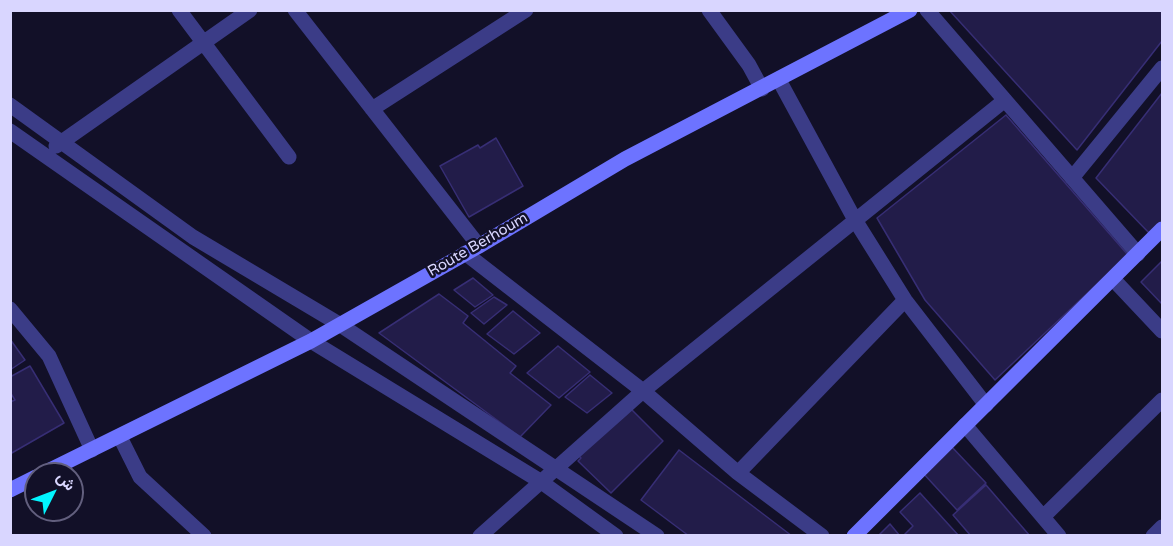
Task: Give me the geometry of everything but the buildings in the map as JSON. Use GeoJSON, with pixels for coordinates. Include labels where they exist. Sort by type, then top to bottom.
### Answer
{"type":"FeatureCollection","features":[{"type":"Feature","properties":{"kind":"main road","name":"Route Berhoum"},"geometry":{"type":"LineString","coordinates":[[67,462],[311,341],[479,246],[625,159],[910,10]]}},
{"type":"Feature","properties":{"kind":"main road"},"geometry":{"type":"LineString","coordinates":[[854,536],[1162,230]]}},
{"type":"Feature","properties":{"kind":"main road"},"geometry":{"type":"LineString","coordinates":[[10,490],[24,483]]}},
{"type":"Feature","properties":{"kind":"street"},"geometry":{"type":"LineString","coordinates":[[179,10],[289,157]]}},
{"type":"Feature","properties":{"kind":"street"},"geometry":{"type":"LineString","coordinates":[[44,155],[250,10]]}},
{"type":"Feature","properties":{"kind":"street"},"geometry":{"type":"LineString","coordinates":[[295,10],[479,246]]}},
{"type":"Feature","properties":{"kind":"street"},"geometry":{"type":"LineString","coordinates":[[372,109],[526,10]]}},
{"type":"Feature","properties":{"kind":"street"},"geometry":{"type":"LineString","coordinates":[[709,10],[749,65],[762,89]]}},
{"type":"Feature","properties":{"kind":"street"},"geometry":{"type":"LineString","coordinates":[[927,10],[1138,254]]}},
{"type":"Feature","properties":{"kind":"street"},"geometry":{"type":"LineString","coordinates":[[1072,177],[1162,68]]}},
{"type":"Feature","properties":{"kind":"street"},"geometry":{"type":"LineString","coordinates":[[779,80],[855,220],[905,300],[986,405]]}},
{"type":"Feature","properties":{"kind":"street"},"geometry":{"type":"LineString","coordinates":[[480,536],[643,391],[1005,100]]}},
{"type":"Feature","properties":{"kind":"street"},"geometry":{"type":"LineString","coordinates":[[10,105],[194,237],[339,324],[657,536]]}},
{"type":"Feature","properties":{"kind":"street"},"geometry":{"type":"LineString","coordinates":[[10,131],[311,341],[540,481],[616,536]]}},
{"type":"Feature","properties":{"kind":"street"},"geometry":{"type":"LineString","coordinates":[[465,253],[643,391],[738,473],[822,536]]}},
{"type":"Feature","properties":{"kind":"street"},"geometry":{"type":"LineString","coordinates":[[1113,279],[1160,324]]}},
{"type":"Feature","properties":{"kind":"street"},"geometry":{"type":"LineString","coordinates":[[738,473],[905,300]]}},
{"type":"Feature","properties":{"kind":"street"},"geometry":{"type":"LineString","coordinates":[[10,309],[49,356],[92,450]]}},
{"type":"Feature","properties":{"kind":"street"},"geometry":{"type":"LineString","coordinates":[[1043,517],[1162,400]]}},
{"type":"Feature","properties":{"kind":"street"},"geometry":{"type":"LineString","coordinates":[[965,425],[1059,536]]}},
{"type":"Feature","properties":{"kind":"street"},"geometry":{"type":"LineString","coordinates":[[120,437],[140,477],[204,536]]}},
{"type":"Feature","properties":{"kind":"street"},"geometry":{"type":"LineString","coordinates":[[1154,536],[1162,527]]}}]}
